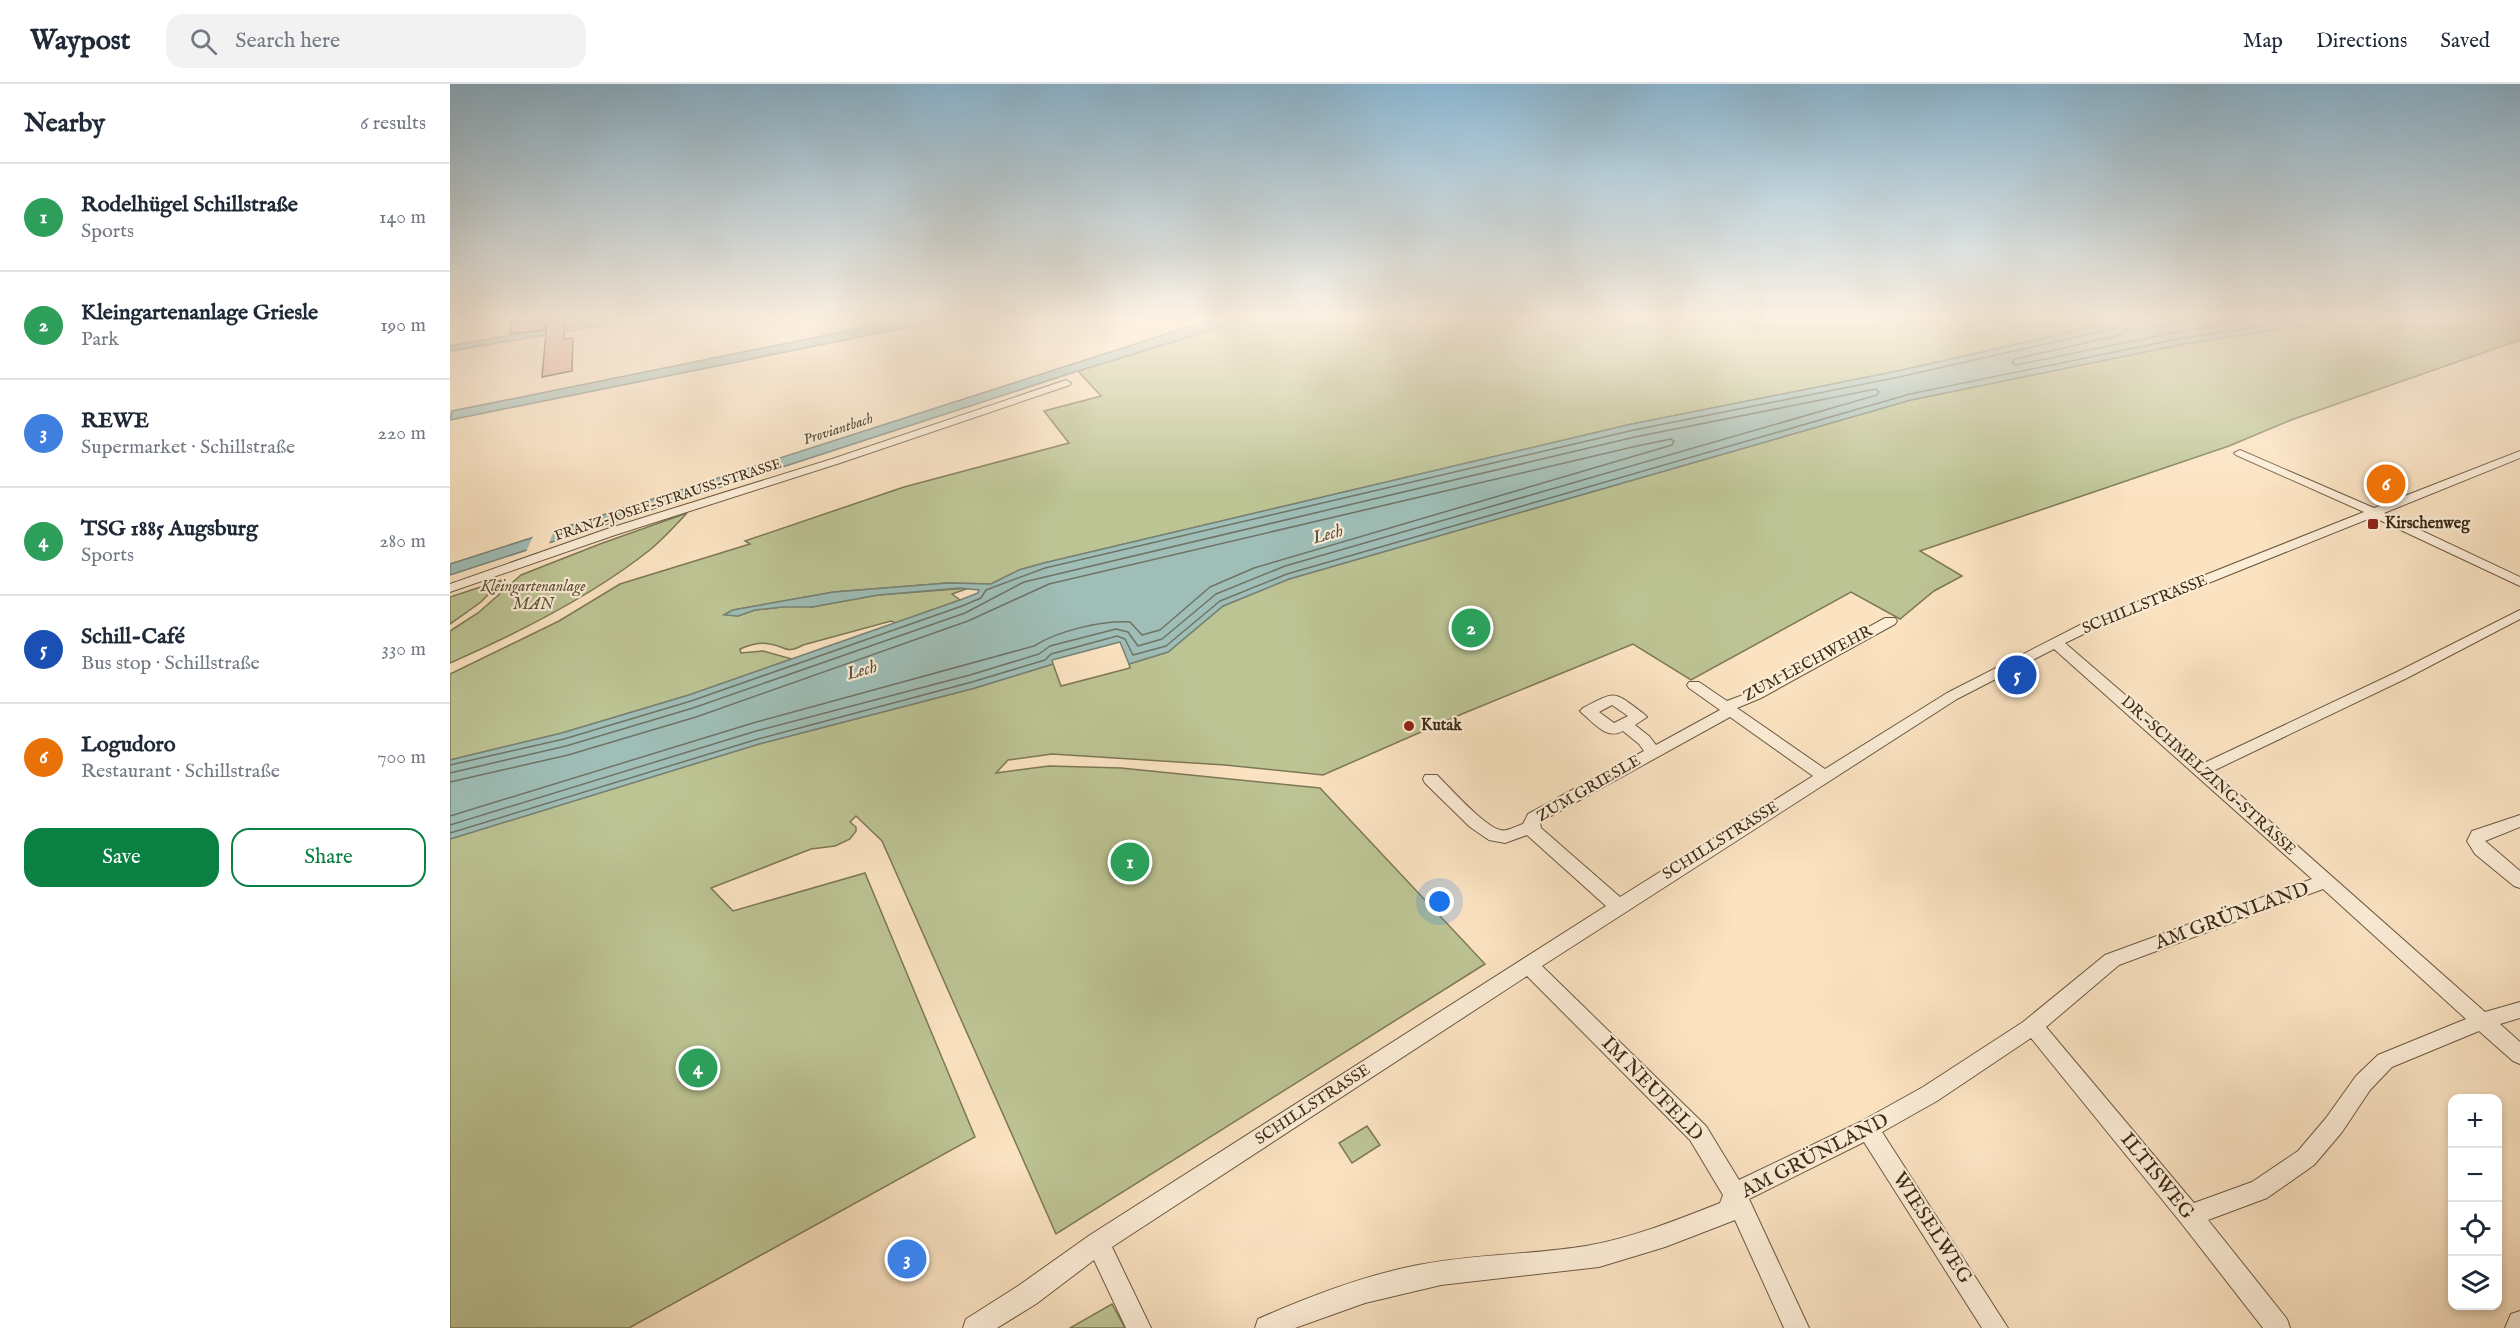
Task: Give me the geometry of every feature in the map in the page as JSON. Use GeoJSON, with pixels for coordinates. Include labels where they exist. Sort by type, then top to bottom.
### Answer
{"type":"FeatureCollection","features":[{"type":"Feature","properties":{"kind":"street","name":"FRANZ-JOSEF-STRAUSS-STRASSE"},"geometry":{"type":"LineString","coordinates":[[450,588],[622,528],[836,461],[1066,383]]}},
{"type":"Feature","properties":{"kind":"street"},"geometry":{"type":"LineString","coordinates":[[2240,453],[2520,582]]}},
{"type":"Feature","properties":{"kind":"street","name":"SCHILLSTRASSE"},"geometry":{"type":"LineString","coordinates":[[975,1328],[1027,1296],[1098,1244],[1529,964],[1952,696],[2055,642],[2520,453]]}},
{"type":"Feature","properties":{"kind":"street"},"geometry":{"type":"LineString","coordinates":[[2202,770],[2402,675],[2520,614]]}},
{"type":"Feature","properties":{"kind":"street","name":"ZUM LECHWEHR"},"geometry":{"type":"LineString","coordinates":[[1727,709],[1890,621]]}},
{"type":"Feature","properties":{"kind":"street","name":"DR.-SCHMELZING-STRASSE"},"geometry":{"type":"LineString","coordinates":[[2055,642],[2202,770],[2520,1055]]}},
{"type":"Feature","properties":{"kind":"street","name":"ZUM LECHWEHR"},"geometry":{"type":"LineString","coordinates":[[1694,685],[1824,776]]}},
{"type":"Feature","properties":{"kind":"street","name":"ZUM GRIESLE"},"geometry":{"type":"LineString","coordinates":[[1619,907],[1533,831],[1534,818],[1588,786],[1653,753],[1727,709]]}},
{"type":"Feature","properties":{"kind":"street","name":"ZUM GRIESLE"},"geometry":{"type":"LineString","coordinates":[[1627,726],[1644,740],[1653,753]]}},
{"type":"Feature","properties":{"kind":"street","name":"ZUM GRIESLE"},"geometry":{"type":"LineString","coordinates":[[1431,779],[1491,835],[1505,837],[1520,829],[1532,828]]}},
{"type":"Feature","properties":{"kind":"street"},"geometry":{"type":"LineString","coordinates":[[2520,821],[2478,835],[2476,841],[2481,850],[2520,881]]}},
{"type":"Feature","properties":{"kind":"street","name":"AM GRÜNLAND"},"geometry":{"type":"LineString","coordinates":[[1267,1328],[1312,1307],[1376,1286],[1436,1273],[1598,1255],[1680,1231],[1729,1211],[1735,1194],[1869,1129],[1930,1094],[2033,1026],[2112,960],[2326,881]]}},
{"type":"Feature","properties":{"kind":"street","name":"IM NEUFELD"},"geometry":{"type":"LineString","coordinates":[[1529,964],[1698,1133],[1735,1194],[1797,1328]]}},
{"type":"Feature","properties":{"kind":"street"},"geometry":{"type":"LineString","coordinates":[[2190,1216],[2259,1190],[2306,1158],[2334,1125],[2363,1083],[2385,1061],[2482,1021],[2520,1010]]}},
{"type":"Feature","properties":{"kind":"street","name":"ILTISWEG"},"geometry":{"type":"LineString","coordinates":[[2033,1026],[2190,1216],[2278,1328]]}},
{"type":"Feature","properties":{"kind":"street","name":"WIESELWEG"},"geometry":{"type":"LineString","coordinates":[[1869,1129],[1996,1328]]}},
{"type":"Feature","properties":{"kind":"street"},"geometry":{"type":"LineString","coordinates":[[1098,1244],[1138,1328]]}},
{"type":"Feature","properties":{"kind":"street"},"geometry":{"type":"LineString","coordinates":[[2517,1328],[2520,1323]]}},
{"type":"Feature","properties":{"kind":"green space"},"geometry":{"type":"Polygon","coordinates":[[[1084,377],[1868,377],[1632,424],[1044,563],[1019,570],[991,584],[948,583],[834,592],[733,610],[725,614],[738,616],[755,610],[800,605],[812,607],[878,595],[969,588],[952,594],[960,600],[896,623],[891,621],[792,649],[766,643],[747,646],[740,649],[741,653],[763,651],[792,659],[689,695],[562,733],[450,760],[450,674],[559,621],[620,584],[750,544],[745,541],[904,487],[1069,443],[1044,411],[1101,396],[1084,377]]]}},
{"type":"Feature","properties":{"kind":"green space"},"geometry":{"type":"Polygon","coordinates":[[[2023,377],[2414,377],[2291,420],[2229,446],[1920,551],[1962,576],[1934,591],[1900,619],[1851,592],[1691,680],[1633,644],[1462,714],[1323,775],[1225,765],[1052,754],[1008,760],[996,773],[1049,766],[1121,768],[1320,788],[1485,964],[1056,1234],[882,841],[856,816],[850,822],[856,827],[856,831],[850,839],[835,846],[811,849],[711,888],[733,911],[865,873],[975,1137],[629,1328],[450,1328],[450,839],[759,744],[975,688],[1053,664],[1061,686],[1130,668],[1129,664],[1168,652],[1223,606],[1289,579],[1911,400],[2023,377]]]}},
{"type":"Feature","properties":{"kind":"green space","name":"Kleingartenanlage MAN"},"geometry":{"type":"Polygon","coordinates":[[[687,513],[651,549],[605,582],[528,626],[450,663],[450,631],[478,613],[521,575],[687,513]]]}},
{"type":"Feature","properties":{"kind":"green space"},"geometry":{"type":"Polygon","coordinates":[[[502,580],[481,602],[450,624],[450,597],[502,580]]]}},
{"type":"Feature","properties":{"kind":"green space"},"geometry":{"type":"Polygon","coordinates":[[[1367,1126],[1380,1145],[1352,1163],[1339,1143],[1367,1126]]]}},
{"type":"Feature","properties":{"kind":"green space"},"geometry":{"type":"Polygon","coordinates":[[[1112,1304],[1125,1328],[1070,1328],[1112,1304]]]}},
{"type":"Feature","properties":{"kind":"water"},"geometry":{"type":"Polygon","coordinates":[[[620,377],[662,377],[450,420],[452,411],[620,377]]]}},
{"type":"Feature","properties":{"kind":"water"},"geometry":{"type":"Polygon","coordinates":[[[1032,377],[1059,377],[450,575],[450,564],[1032,377]]]}},
{"type":"Feature","properties":{"kind":"water","name":"Lech"},"geometry":{"type":"Polygon","coordinates":[[[1868,377],[2023,377],[1911,400],[1289,579],[1223,606],[1168,652],[1129,664],[1120,642],[1052,660],[1053,664],[975,688],[759,744],[450,839],[450,760],[562,733],[689,695],[960,600],[978,593],[979,590],[960,588],[878,595],[812,607],[783,607],[755,610],[738,616],[724,615],[733,610],[834,592],[948,583],[991,584],[1019,570],[1044,563],[1632,424],[1868,377]]]}},
{"type":"Feature","properties":{"kind":"pier"},"geometry":{"type":"Polygon","coordinates":[[[555,527],[548,547],[525,554],[534,534],[555,527]]]}},
{"type":"Feature","properties":{"kind":"place","name":"Logudoro"},"geometry":{"type":"Point","coordinates":[2386,484]}},
{"type":"Feature","properties":{"kind":"place","name":"Kirschenweg"},"geometry":{"type":"Point","coordinates":[2373,524]}},
{"type":"Feature","properties":{"kind":"place","name":"Kleingartenanlage Griesle"},"geometry":{"type":"Point","coordinates":[1471,628]}},
{"type":"Feature","properties":{"kind":"place","name":"Schill-Café"},"geometry":{"type":"Point","coordinates":[2017,675]}},
{"type":"Feature","properties":{"kind":"place","name":"Kutak"},"geometry":{"type":"Point","coordinates":[1409,726]}},
{"type":"Feature","properties":{"kind":"place","name":"Rodelhügel Schillstraße"},"geometry":{"type":"Point","coordinates":[1130,862]}},
{"type":"Feature","properties":{"kind":"place","name":"TSG 1885 Augsburg"},"geometry":{"type":"Point","coordinates":[698,1068]}},
{"type":"Feature","properties":{"kind":"place","name":"REWE"},"geometry":{"type":"Point","coordinates":[907,1259]}},
{"type":"Feature","properties":{"kind":"water label","name":"Proviantbach"},"geometry":{"type":"Point","coordinates":[838,429]}}]}
